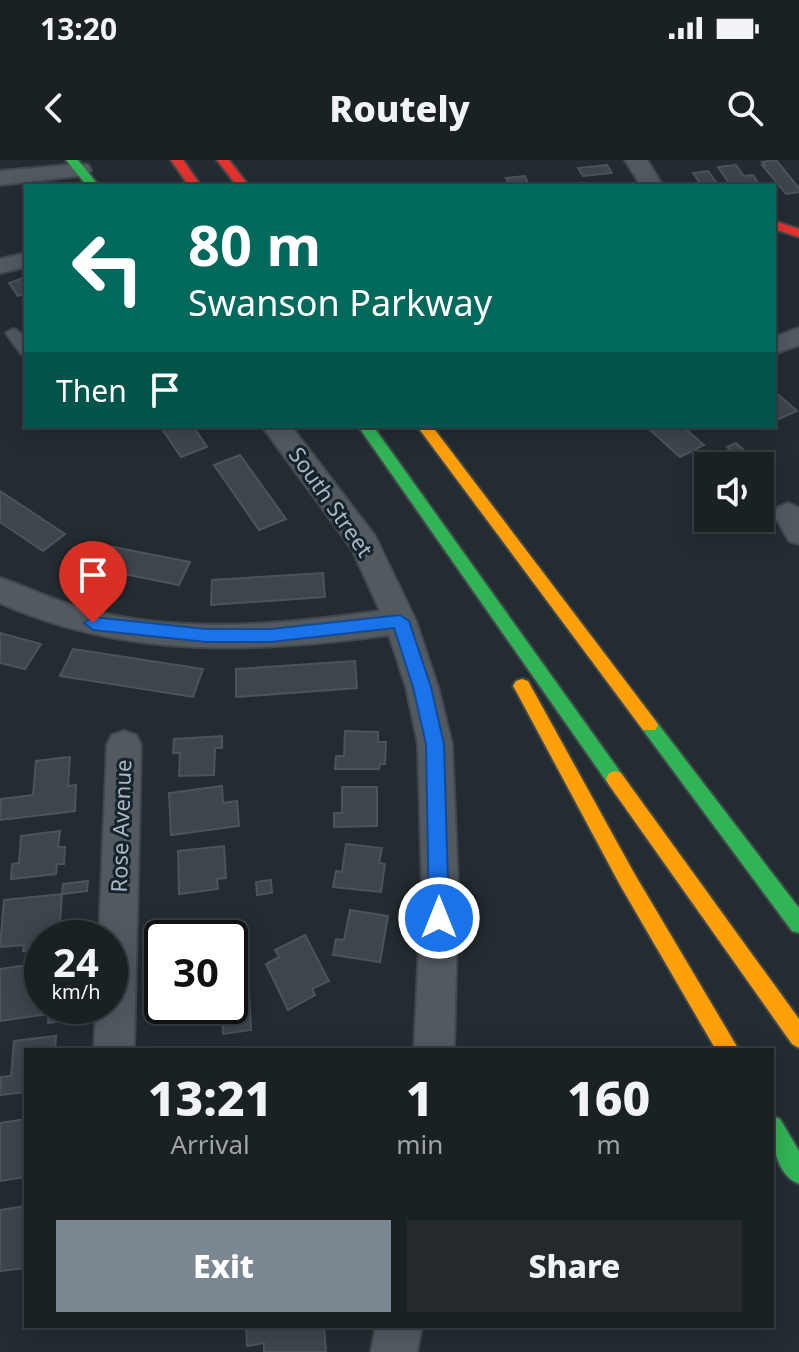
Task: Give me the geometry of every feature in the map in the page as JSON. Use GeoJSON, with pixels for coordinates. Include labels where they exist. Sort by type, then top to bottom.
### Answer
{"type":"FeatureCollection","features":[{"type":"Feature","properties":{"kind":"main road"},"geometry":{"type":"LineString","coordinates":[[177,160],[194,184]]}},
{"type":"Feature","properties":{"kind":"main road"},"geometry":{"type":"LineString","coordinates":[[223,160],[241,184]]}},
{"type":"Feature","properties":{"kind":"main road"},"geometry":{"type":"LineString","coordinates":[[776,216],[799,211]]}},
{"type":"Feature","properties":{"kind":"main road"},"geometry":{"type":"LineString","coordinates":[[776,226],[799,233]]}},
{"type":"Feature","properties":{"kind":"main road"},"geometry":{"type":"LineString","coordinates":[[366,428],[799,1037]]}},
{"type":"Feature","properties":{"kind":"main road"},"geometry":{"type":"LineString","coordinates":[[426,428],[799,924]]}},
{"type":"Feature","properties":{"kind":"main road"},"geometry":{"type":"LineString","coordinates":[[457,555],[553,746],[727,1048]]}},
{"type":"Feature","properties":{"kind":"main road"},"geometry":{"type":"LineString","coordinates":[[774,1130],[799,1173]]}},
{"type":"Feature","properties":{"kind":"street"},"geometry":{"type":"LineString","coordinates":[[636,160],[651,184]]}},
{"type":"Feature","properties":{"kind":"street"},"geometry":{"type":"LineString","coordinates":[[0,178],[81,172]]}},
{"type":"Feature","properties":{"kind":"street"},"geometry":{"type":"LineString","coordinates":[[0,266],[24,260]]}},
{"type":"Feature","properties":{"kind":"street"},"geometry":{"type":"LineString","coordinates":[[776,345],[799,336]]}},
{"type":"Feature","properties":{"kind":"street","name":"South Street"},"geometry":{"type":"LineString","coordinates":[[278,428],[365,544],[400,621],[422,687],[435,744],[440,886],[434,1048]]}},
{"type":"Feature","properties":{"kind":"street"},"geometry":{"type":"LineString","coordinates":[[0,590],[55,613],[93,623],[206,636],[271,636],[400,621]]}},
{"type":"Feature","properties":{"kind":"street","name":"Rose Avenue"},"geometry":{"type":"LineString","coordinates":[[114,1048],[124,745]]}},
{"type":"Feature","properties":{"kind":"street"},"geometry":{"type":"LineString","coordinates":[[394,1352],[399,1328]]}},
{"type":"Feature","properties":{"kind":"lane"},"geometry":{"type":"LineString","coordinates":[[13,333],[24,348]]}},
{"type":"Feature","properties":{"kind":"building"},"geometry":{"type":"Polygon","coordinates":[[[776,160],[799,192],[786,194],[762,165],[765,165],[762,162],[776,160]]]}},
{"type":"Feature","properties":{"kind":"building"},"geometry":{"type":"Polygon","coordinates":[[[607,165],[612,173],[583,176],[578,168],[607,165]]]}},
{"type":"Feature","properties":{"kind":"building"},"geometry":{"type":"Polygon","coordinates":[[[736,165],[744,176],[753,175],[759,184],[730,184],[718,167],[736,165]]]}},
{"type":"Feature","properties":{"kind":"building"},"geometry":{"type":"Polygon","coordinates":[[[708,171],[718,184],[701,184],[693,173],[708,171]]]}},
{"type":"Feature","properties":{"kind":"building"},"geometry":{"type":"Polygon","coordinates":[[[525,176],[528,184],[509,184],[506,178],[525,176]]]}},
{"type":"Feature","properties":{"kind":"building"},"geometry":{"type":"Polygon","coordinates":[[[24,278],[24,294],[18,296],[9,283],[24,278]]]}},
{"type":"Feature","properties":{"kind":"building"},"geometry":{"type":"Polygon","coordinates":[[[776,393],[797,411],[776,420],[776,393]]]}},
{"type":"Feature","properties":{"kind":"building"},"geometry":{"type":"Polygon","coordinates":[[[161,428],[194,428],[207,447],[181,457],[161,428]]]}},
{"type":"Feature","properties":{"kind":"building"},"geometry":{"type":"Polygon","coordinates":[[[648,428],[684,428],[704,445],[680,457],[648,428]]]}},
{"type":"Feature","properties":{"kind":"building"},"geometry":{"type":"Polygon","coordinates":[[[736,443],[746,452],[732,452],[727,447],[736,443]]]}},
{"type":"Feature","properties":{"kind":"building"},"geometry":{"type":"Polygon","coordinates":[[[240,455],[286,519],[259,530],[214,465],[240,455]]]}},
{"type":"Feature","properties":{"kind":"building"},"geometry":{"type":"Polygon","coordinates":[[[0,491],[65,534],[43,551],[0,522],[0,491]]]}},
{"type":"Feature","properties":{"kind":"building"},"geometry":{"type":"Polygon","coordinates":[[[88,542],[190,562],[179,585],[75,564],[88,542]]]}},
{"type":"Feature","properties":{"kind":"building"},"geometry":{"type":"Polygon","coordinates":[[[323,573],[325,597],[211,605],[212,580],[323,573]]]}},
{"type":"Feature","properties":{"kind":"building"},"geometry":{"type":"Polygon","coordinates":[[[0,633],[41,644],[25,669],[0,663],[0,633]]]}},
{"type":"Feature","properties":{"kind":"building"},"geometry":{"type":"Polygon","coordinates":[[[73,649],[203,669],[193,697],[60,676],[73,649]]]}},
{"type":"Feature","properties":{"kind":"building"},"geometry":{"type":"Polygon","coordinates":[[[355,661],[357,688],[236,697],[236,669],[355,661]]]}},
{"type":"Feature","properties":{"kind":"building"},"geometry":{"type":"Polygon","coordinates":[[[345,731],[378,732],[378,742],[386,742],[385,764],[380,764],[379,769],[335,769],[336,756],[344,756],[345,731]]]}},
{"type":"Feature","properties":{"kind":"building"},"geometry":{"type":"Polygon","coordinates":[[[222,736],[222,748],[215,748],[214,775],[179,776],[180,753],[173,753],[174,739],[222,736]]]}},
{"type":"Feature","properties":{"kind":"building"},"geometry":{"type":"Polygon","coordinates":[[[70,757],[68,786],[76,785],[75,811],[0,820],[1,799],[33,795],[36,761],[70,757]]]}},
{"type":"Feature","properties":{"kind":"building"},"geometry":{"type":"Polygon","coordinates":[[[222,786],[223,803],[237,801],[239,826],[171,835],[169,793],[222,786]]]}},
{"type":"Feature","properties":{"kind":"building"},"geometry":{"type":"Polygon","coordinates":[[[342,787],[377,787],[377,826],[334,827],[334,813],[342,813],[342,787]]]}},
{"type":"Feature","properties":{"kind":"building"},"geometry":{"type":"Polygon","coordinates":[[[60,831],[58,847],[65,847],[64,864],[57,864],[56,874],[11,879],[12,864],[19,863],[21,836],[60,831]]]}},
{"type":"Feature","properties":{"kind":"building"},"geometry":{"type":"Polygon","coordinates":[[[346,844],[382,848],[379,863],[385,864],[381,892],[333,887],[336,871],[342,872],[346,844]]]}},
{"type":"Feature","properties":{"kind":"building"},"geometry":{"type":"Polygon","coordinates":[[[224,846],[226,878],[217,879],[218,889],[179,894],[178,851],[224,846]]]}},
{"type":"Feature","properties":{"kind":"building"},"geometry":{"type":"Polygon","coordinates":[[[271,880],[272,893],[257,895],[256,882],[271,880]]]}},
{"type":"Feature","properties":{"kind":"building"},"geometry":{"type":"Polygon","coordinates":[[[88,881],[87,891],[62,894],[63,884],[88,881]]]}},
{"type":"Feature","properties":{"kind":"building"},"geometry":{"type":"Polygon","coordinates":[[[62,894],[60,920],[24,920],[24,945],[0,947],[4,900],[62,894]]]}},
{"type":"Feature","properties":{"kind":"building"},"geometry":{"type":"Polygon","coordinates":[[[350,910],[388,916],[380,962],[333,955],[336,939],[344,940],[350,910]]]}},
{"type":"Feature","properties":{"kind":"building"},"geometry":{"type":"Polygon","coordinates":[[[305,935],[329,981],[312,989],[315,995],[288,1010],[266,964],[279,957],[275,950],[305,935]]]}},
{"type":"Feature","properties":{"kind":"building"},"geometry":{"type":"Polygon","coordinates":[[[24,966],[24,1018],[0,1021],[0,969],[24,966]]]}},
{"type":"Feature","properties":{"kind":"building"},"geometry":{"type":"Polygon","coordinates":[[[248,973],[251,1030],[223,1034],[223,1024],[248,1024],[248,973]]]}},
{"type":"Feature","properties":{"kind":"building"},"geometry":{"type":"Polygon","coordinates":[[[56,1036],[55,1048],[24,1048],[24,1092],[0,1095],[1,1077],[11,1076],[14,1041],[56,1036]]]}},
{"type":"Feature","properties":{"kind":"building"},"geometry":{"type":"Polygon","coordinates":[[[24,1119],[24,1177],[0,1181],[0,1123],[24,1119]]]}},
{"type":"Feature","properties":{"kind":"building"},"geometry":{"type":"Polygon","coordinates":[[[24,1206],[24,1268],[0,1271],[0,1210],[24,1206]]]}},
{"type":"Feature","properties":{"kind":"building"},"geometry":{"type":"Polygon","coordinates":[[[246,1328],[324,1328],[326,1352],[264,1352],[264,1343],[247,1346],[246,1328]]]}},
{"type":"Feature","properties":{"kind":"traffic: fast"},"geometry":{"type":"LineString","coordinates":[[72,160],[91,184]]}},
{"type":"Feature","properties":{"kind":"traffic: fast"},"geometry":{"type":"LineString","coordinates":[[366,428],[615,779]]}},
{"type":"Feature","properties":{"kind":"traffic: fast"},"geometry":{"type":"LineString","coordinates":[[649,725],[799,924]]}},
{"type":"Feature","properties":{"kind":"traffic: fast"},"geometry":{"type":"LineString","coordinates":[[774,1130],[799,1173]]}},
{"type":"Feature","properties":{"kind":"traffic: slow"},"geometry":{"type":"LineString","coordinates":[[426,428],[649,725]]}},
{"type":"Feature","properties":{"kind":"traffic: slow"},"geometry":{"type":"LineString","coordinates":[[522,686],[627,879],[727,1048]]}},
{"type":"Feature","properties":{"kind":"traffic: slow"},"geometry":{"type":"LineString","coordinates":[[615,779],[799,1037]]}},
{"type":"Feature","properties":{"kind":"traffic: jam"},"geometry":{"type":"LineString","coordinates":[[177,160],[194,184]]}},
{"type":"Feature","properties":{"kind":"traffic: jam"},"geometry":{"type":"LineString","coordinates":[[223,160],[241,184]]}},
{"type":"Feature","properties":{"kind":"traffic: jam"},"geometry":{"type":"LineString","coordinates":[[776,226],[799,233]]}},
{"type":"Feature","properties":{"kind":"route"},"geometry":{"type":"LineString","coordinates":[[93,623],[206,636],[271,636],[336,631],[400,621],[422,687],[435,744],[439,918]]}}]}
